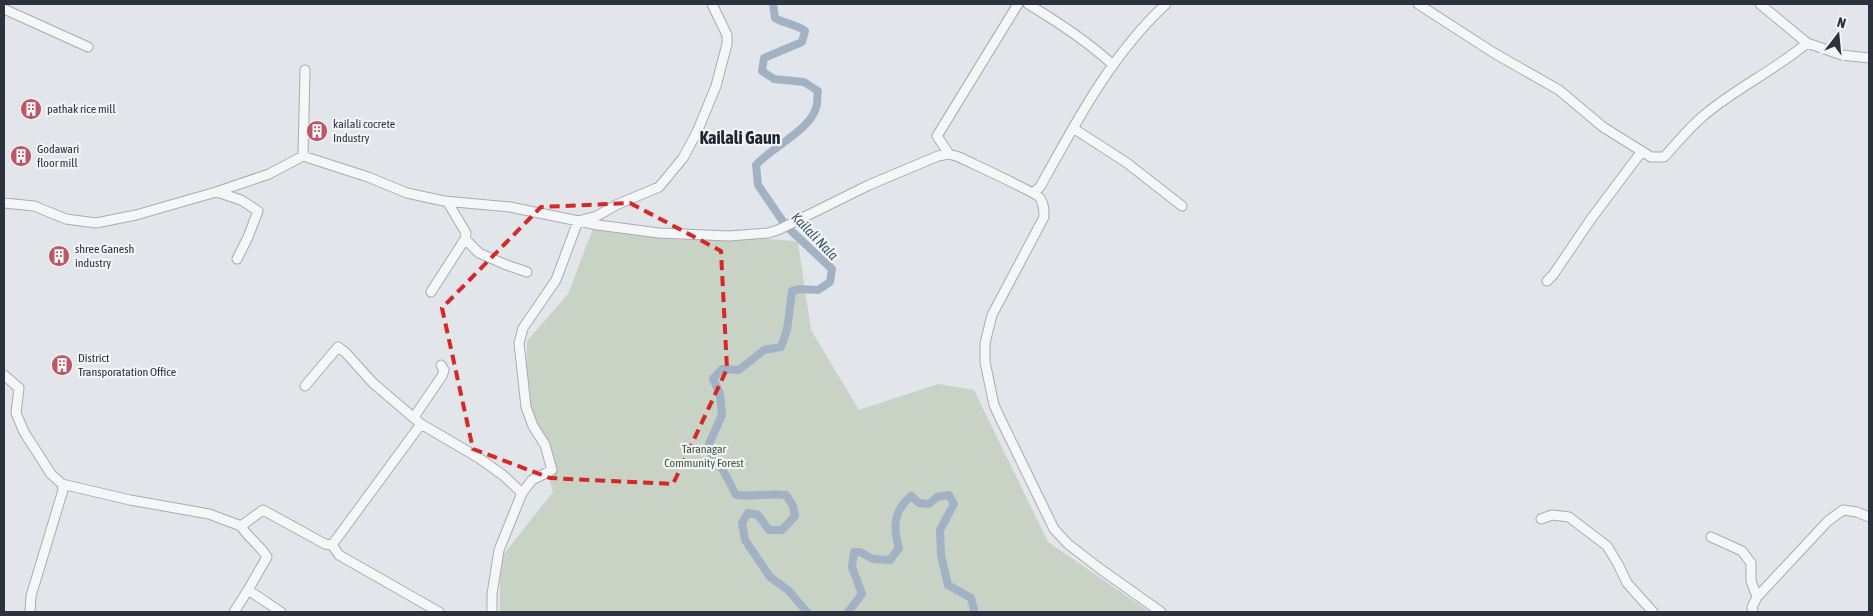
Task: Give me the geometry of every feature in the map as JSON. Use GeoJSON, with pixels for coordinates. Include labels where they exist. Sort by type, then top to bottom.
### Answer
{"type":"FeatureCollection","features":[{"type":"Feature","properties":{"kind":"street"},"geometry":{"type":"LineString","coordinates":[[578,221],[597,216],[616,205],[659,187],[683,158],[697,132],[716,86],[727,44],[727,35],[712,4]]}},
{"type":"Feature","properties":{"kind":"street"},"geometry":{"type":"LineString","coordinates":[[949,154],[937,136],[1018,4]]}},
{"type":"Feature","properties":{"kind":"street"},"geometry":{"type":"LineString","coordinates":[[1028,4],[1066,27],[1091,45],[1112,64]]}},
{"type":"Feature","properties":{"kind":"street"},"geometry":{"type":"LineString","coordinates":[[1034,192],[1040,187],[1112,64],[1149,19],[1166,4]]}},
{"type":"Feature","properties":{"kind":"street"},"geometry":{"type":"LineString","coordinates":[[1418,4],[1494,53],[1559,90],[1603,127],[1651,156],[1664,157],[1702,118],[1806,43]]}},
{"type":"Feature","properties":{"kind":"street"},"geometry":{"type":"LineString","coordinates":[[1760,4],[1806,43],[1842,55],[1869,58]]}},
{"type":"Feature","properties":{"kind":"street"},"geometry":{"type":"LineString","coordinates":[[4,9],[88,46]]}},
{"type":"Feature","properties":{"kind":"street"},"geometry":{"type":"LineString","coordinates":[[303,156],[305,70]]}},
{"type":"Feature","properties":{"kind":"street"},"geometry":{"type":"LineString","coordinates":[[1073,128],[1126,163],[1182,206]]}},
{"type":"Feature","properties":{"kind":"street"},"geometry":{"type":"LineString","coordinates":[[1547,281],[1553,276],[1642,151]]}},
{"type":"Feature","properties":{"kind":"street"},"geometry":{"type":"LineString","coordinates":[[4,204],[34,206],[66,218],[96,223],[136,215],[216,192],[270,174],[303,156],[407,193],[448,201],[510,207],[578,221],[659,234],[729,236],[768,233],[778,230],[869,185],[938,156],[949,154],[959,157],[1034,192],[1040,198],[1044,208],[1044,217],[992,315],[985,343],[985,362],[994,405],[1054,528],[1068,544],[1161,612]]}},
{"type":"Feature","properties":{"kind":"street"},"geometry":{"type":"LineString","coordinates":[[216,192],[241,200],[258,211],[248,237],[236,259]]}},
{"type":"Feature","properties":{"kind":"street"},"geometry":{"type":"LineString","coordinates":[[431,292],[465,239],[466,233],[448,201]]}},
{"type":"Feature","properties":{"kind":"street"},"geometry":{"type":"LineString","coordinates":[[492,612],[492,594],[499,550],[522,493],[532,480],[552,470],[545,445],[533,426],[526,407],[519,343],[523,328],[556,280],[578,221]]}},
{"type":"Feature","properties":{"kind":"street"},"geometry":{"type":"LineString","coordinates":[[465,239],[479,253],[527,272]]}},
{"type":"Feature","properties":{"kind":"street"},"geometry":{"type":"LineString","coordinates":[[305,386],[338,347],[345,352],[373,384],[422,424],[479,458],[504,476],[522,493]]}},
{"type":"Feature","properties":{"kind":"street"},"geometry":{"type":"LineString","coordinates":[[414,417],[442,376],[444,370],[442,364]]}},
{"type":"Feature","properties":{"kind":"street"},"geometry":{"type":"LineString","coordinates":[[4,375],[19,388],[16,413],[24,432],[50,474],[62,484],[130,500],[209,514],[241,526],[248,538],[261,547],[267,558],[234,612]]}},
{"type":"Feature","properties":{"kind":"street"},"geometry":{"type":"LineString","coordinates":[[332,545],[422,424]]}},
{"type":"Feature","properties":{"kind":"street"},"geometry":{"type":"LineString","coordinates":[[30,612],[31,596],[63,490],[62,484]]}},
{"type":"Feature","properties":{"kind":"street"},"geometry":{"type":"LineString","coordinates":[[241,526],[263,510],[324,544],[332,545],[339,555],[439,612]]}},
{"type":"Feature","properties":{"kind":"street"},"geometry":{"type":"LineString","coordinates":[[1752,612],[1752,606],[1756,598],[1835,515],[1843,510],[1857,512],[1869,517]]}},
{"type":"Feature","properties":{"kind":"street"},"geometry":{"type":"LineString","coordinates":[[1540,520],[1552,515],[1569,517],[1607,546],[1627,583],[1653,612]]}},
{"type":"Feature","properties":{"kind":"street"},"geometry":{"type":"LineString","coordinates":[[1711,537],[1742,551],[1750,563],[1750,581],[1756,598]]}},
{"type":"Feature","properties":{"kind":"street"},"geometry":{"type":"LineString","coordinates":[[248,590],[281,612]]}},
{"type":"Feature","properties":{"kind":"highlighted area"},"geometry":{"type":"Polygon","coordinates":[[[630,203],[721,251],[727,369],[673,484],[550,478],[473,449],[442,308],[541,207],[630,203]]]}},
{"type":"Feature","properties":{"kind":"green space","name":"Taranagar Community Forest"},"geometry":{"type":"Polygon","coordinates":[[[594,226],[659,238],[694,240],[764,239],[798,242],[811,330],[859,410],[938,384],[974,390],[1048,542],[1150,612],[500,612],[500,559],[553,492],[526,392],[527,341],[568,294],[594,226]]]}},
{"type":"Feature","properties":{"kind":"waterway","name":"Kailali Nala"},"geometry":{"type":"LineString","coordinates":[[773,4],[775,18],[805,31],[802,42],[764,58],[762,71],[774,79],[804,82],[818,91],[816,108],[806,124],[756,165],[758,185],[786,226],[832,269],[830,282],[818,290],[800,289],[792,291],[787,330],[781,347],[764,350],[739,370],[722,369],[713,379],[720,394],[722,415],[709,444],[713,459],[723,470],[736,495],[786,495],[793,506],[795,516],[782,530],[769,530],[758,515],[748,513],[742,523],[745,540],[770,577],[788,590],[807,612]]}},
{"type":"Feature","properties":{"kind":"waterway","name":"Kailali Nala"},"geometry":{"type":"LineString","coordinates":[[848,612],[862,594],[852,567],[854,552],[860,552],[873,559],[890,560],[899,548],[895,526],[898,514],[905,502],[911,496],[919,503],[929,504],[937,497],[949,495],[954,504],[940,530],[941,555],[948,585],[971,598],[973,612]]}},
{"type":"Feature","properties":{"kind":"place","name":"pathak rice mill"},"geometry":{"type":"Point","coordinates":[31,109]}},
{"type":"Feature","properties":{"kind":"place","name":"kailali cocrete Industry"},"geometry":{"type":"Point","coordinates":[317,131]}},
{"type":"Feature","properties":{"kind":"place","name":"Godawari floor mill"},"geometry":{"type":"Point","coordinates":[21,156]}},
{"type":"Feature","properties":{"kind":"place","name":"shree Ganesh industry"},"geometry":{"type":"Point","coordinates":[59,256]}},
{"type":"Feature","properties":{"kind":"place","name":"District Transporatation Office"},"geometry":{"type":"Point","coordinates":[62,365]}},
{"type":"Feature","properties":{"kind":"district","name":"Kailali Gaun"},"geometry":{"type":"Point","coordinates":[740,138]}}]}
